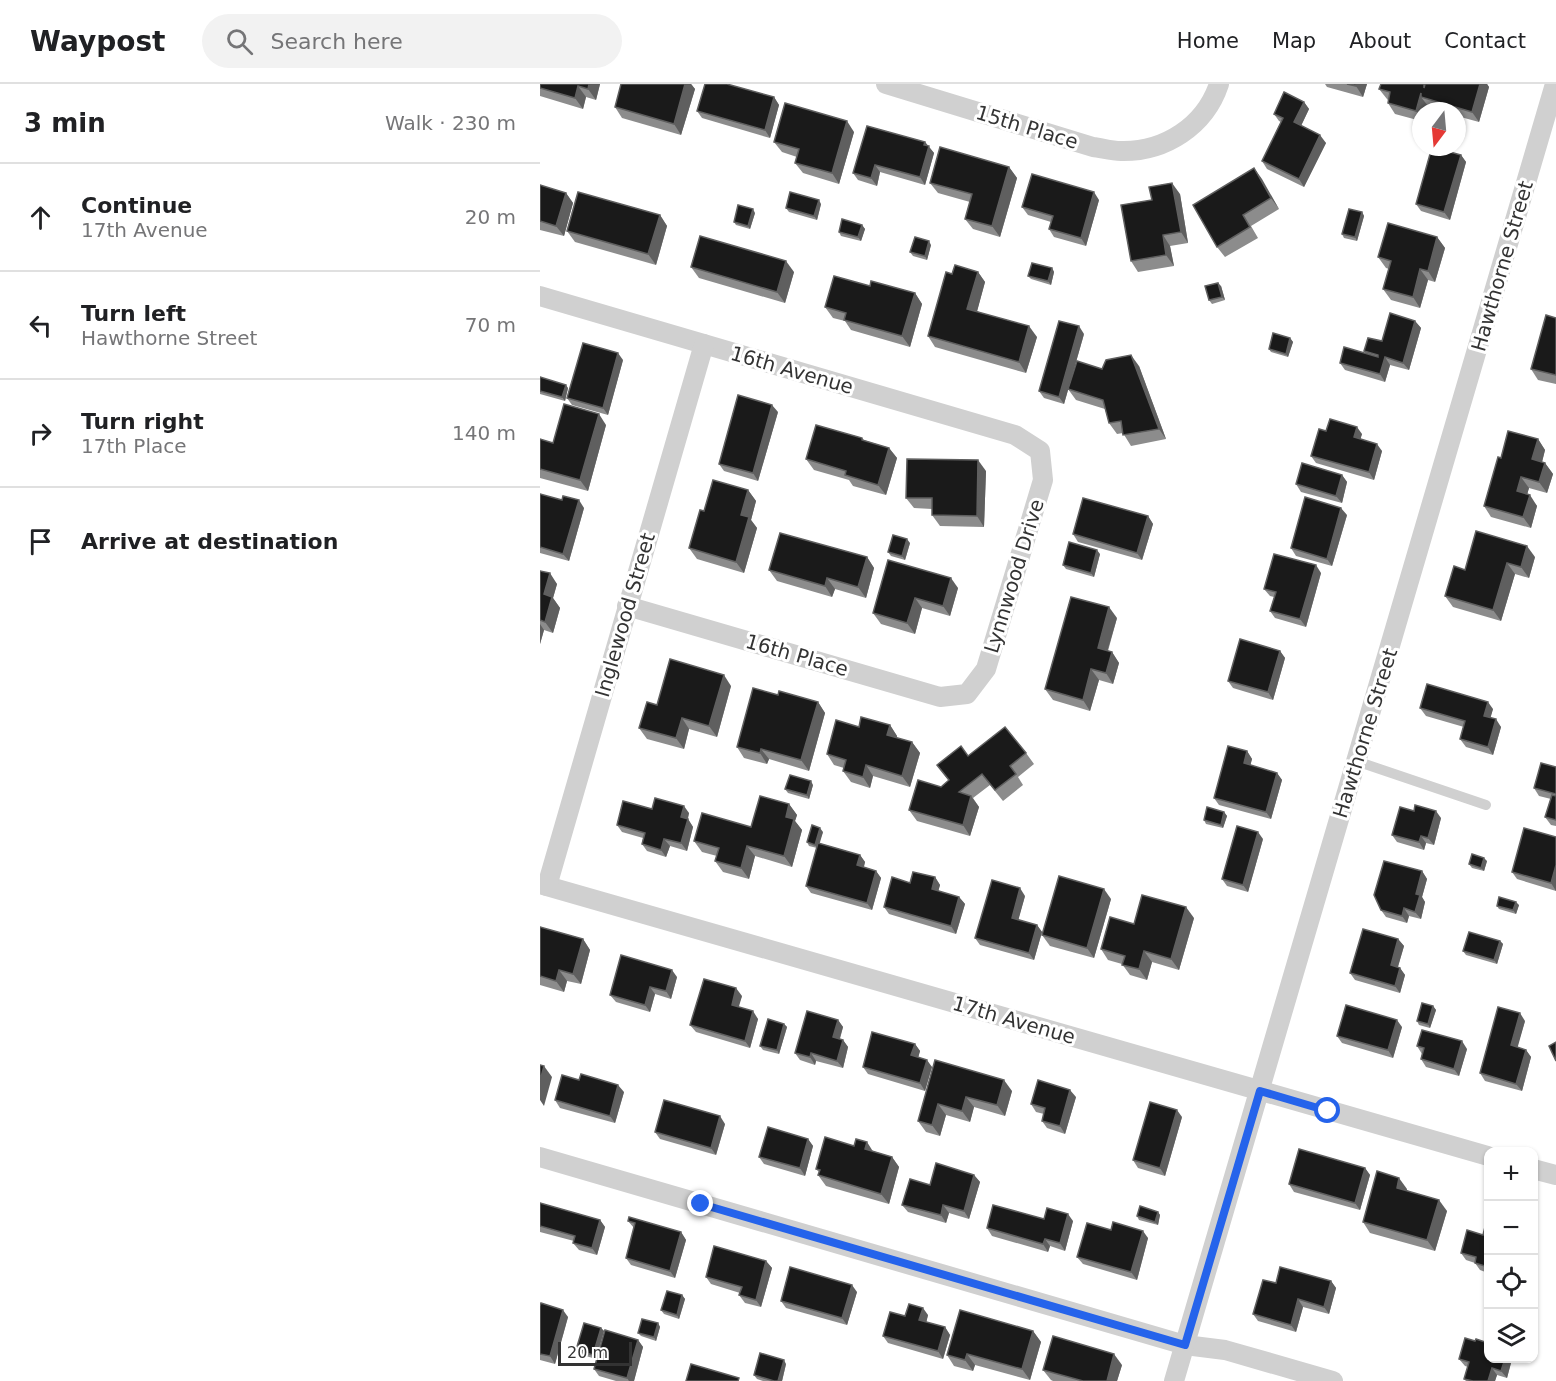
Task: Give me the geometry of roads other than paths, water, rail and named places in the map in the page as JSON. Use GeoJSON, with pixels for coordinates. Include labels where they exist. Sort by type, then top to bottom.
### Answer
{"type":"FeatureCollection","features":[{"type":"Feature","properties":{"kind":"street","name":"15th Place"},"geometry":{"type":"LineString","coordinates":[[890,85],[1093,147],[1121,151],[1147,149],[1169,141],[1197,122],[1209,108],[1219,84]]}},
{"type":"Feature","properties":{"kind":"street","name":"Hawthorne Street"},"geometry":{"type":"LineString","coordinates":[[1174,1381],[1555,84]]}},
{"type":"Feature","properties":{"kind":"street","name":"16th Avenue"},"geometry":{"type":"LineString","coordinates":[[540,296],[1015,435],[1040,451]]}},
{"type":"Feature","properties":{"kind":"street","name":"Inglewood Street"},"geometry":{"type":"LineString","coordinates":[[544,885],[704,344]]}},
{"type":"Feature","properties":{"kind":"street","name":"Lynnwood Drive"},"geometry":{"type":"LineString","coordinates":[[967,694],[986,669],[1043,480],[1040,451]]}},
{"type":"Feature","properties":{"kind":"street","name":"16th Place"},"geometry":{"type":"LineString","coordinates":[[627,606],[940,697],[967,694]]}},
{"type":"Feature","properties":{"kind":"street","name":"17th Avenue"},"geometry":{"type":"LineString","coordinates":[[544,885],[1484,1155]]}},
{"type":"Feature","properties":{"kind":"street"},"geometry":{"type":"LineString","coordinates":[[540,1157],[1185,1345],[1225,1350],[1333,1381]]}},
{"type":"Feature","properties":{"kind":"street"},"geometry":{"type":"LineString","coordinates":[[1538,1170],[1556,1175]]}},
{"type":"Feature","properties":{"kind":"lane"},"geometry":{"type":"LineString","coordinates":[[1356,761],[1486,806]]}}]}
